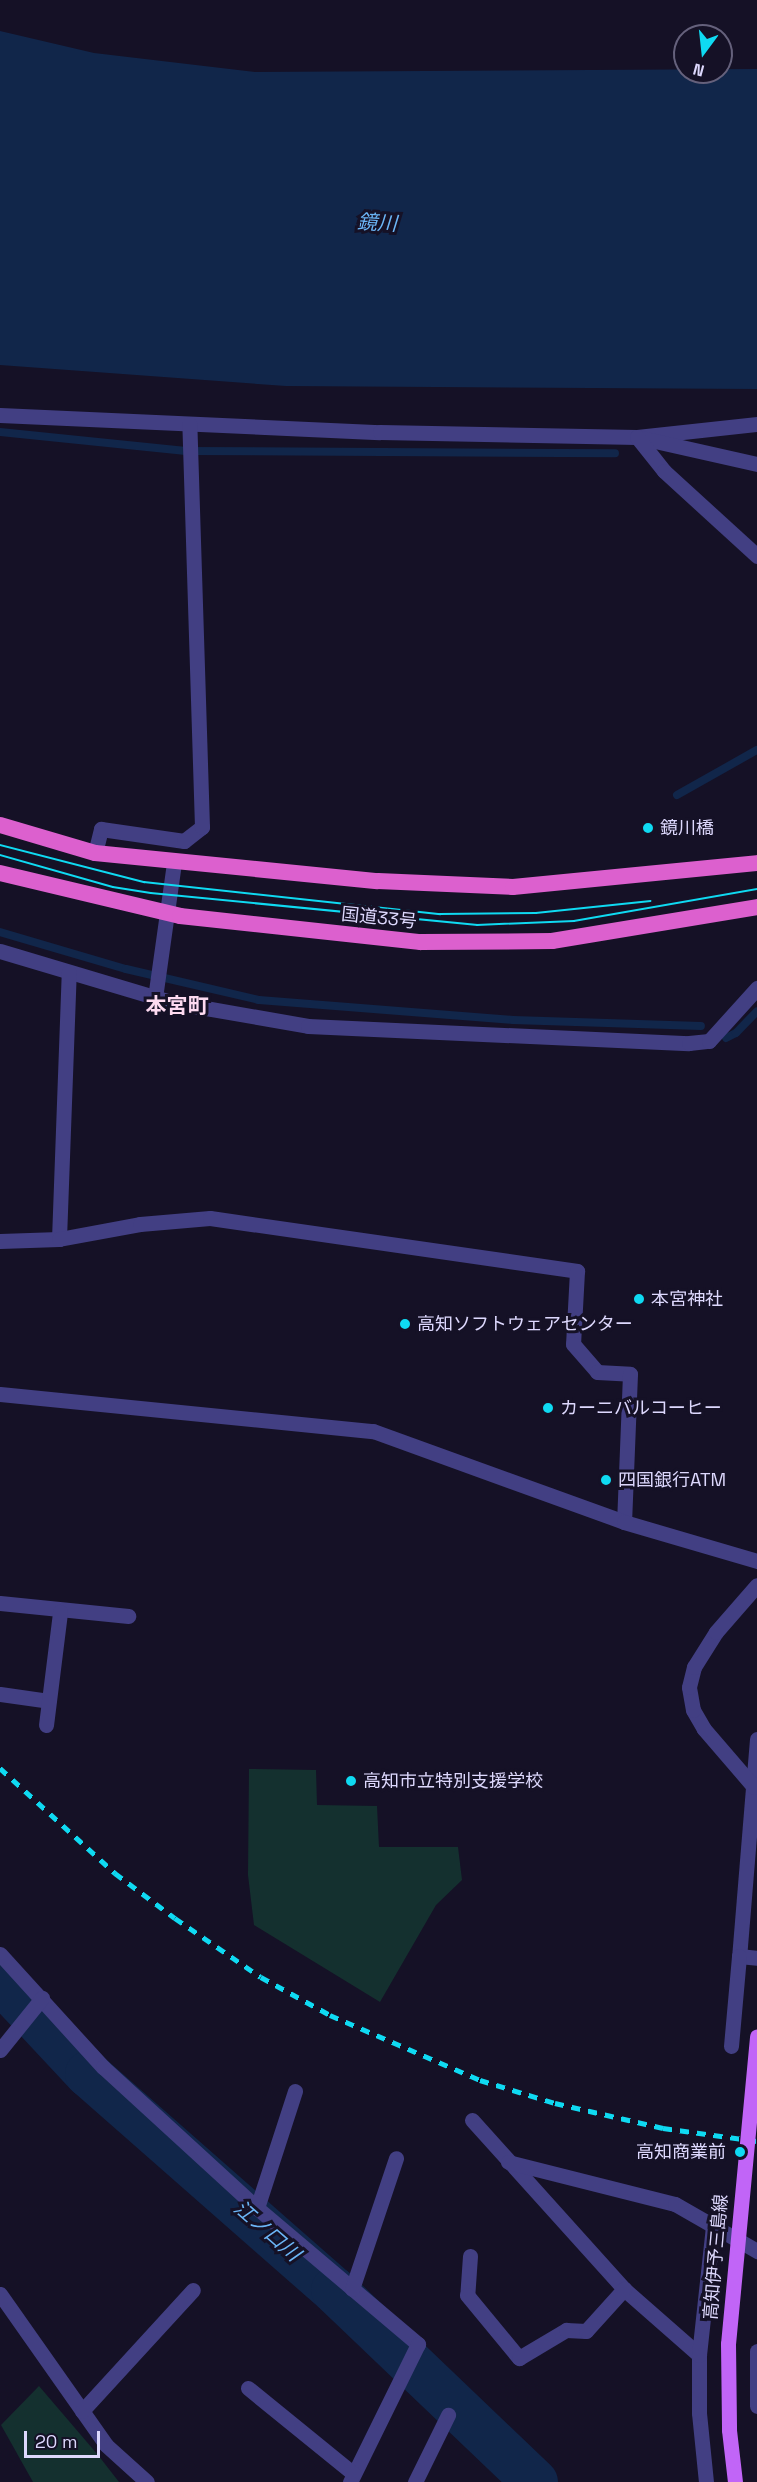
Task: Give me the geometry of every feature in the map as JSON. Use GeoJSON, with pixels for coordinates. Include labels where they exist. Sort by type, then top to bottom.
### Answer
{"type":"FeatureCollection","features":[{"type":"Feature","properties":{"kind":"highway","name":"国道33号"},"geometry":{"type":"LineString","coordinates":[[0,825],[95,853],[174,863],[378,881],[513,887],[757,863]]}},
{"type":"Feature","properties":{"kind":"highway","name":"国道33号"},"geometry":{"type":"LineString","coordinates":[[0,873],[167,913],[421,942],[486,944],[586,936],[757,907]]}},
{"type":"Feature","properties":{"kind":"main road","name":"高知伊予三島線"},"geometry":{"type":"LineString","coordinates":[[735,2482],[729,2430],[728,2344],[757,2036]]}},
{"type":"Feature","properties":{"kind":"street"},"geometry":{"type":"LineString","coordinates":[[0,415],[380,432],[636,437],[757,424]]}},
{"type":"Feature","properties":{"kind":"street"},"geometry":{"type":"LineString","coordinates":[[95,853],[101,829],[184,841],[202,827],[189,424]]}},
{"type":"Feature","properties":{"kind":"street"},"geometry":{"type":"LineString","coordinates":[[636,437],[757,464]]}},
{"type":"Feature","properties":{"kind":"street"},"geometry":{"type":"LineString","coordinates":[[636,437],[664,471],[757,556]]}},
{"type":"Feature","properties":{"kind":"street"},"geometry":{"type":"LineString","coordinates":[[157,992],[174,863]]}},
{"type":"Feature","properties":{"kind":"street"},"geometry":{"type":"LineString","coordinates":[[0,951],[69,972],[308,1026],[689,1043],[709,1041],[757,988]]}},
{"type":"Feature","properties":{"kind":"street"},"geometry":{"type":"LineString","coordinates":[[59,1239],[69,972]]}},
{"type":"Feature","properties":{"kind":"street"},"geometry":{"type":"LineString","coordinates":[[0,1240],[59,1239],[140,1224],[210,1218],[577,1271],[573,1344],[597,1372],[630,1374],[624,1522]]}},
{"type":"Feature","properties":{"kind":"street"},"geometry":{"type":"LineString","coordinates":[[0,1395],[373,1431],[624,1522],[757,1561]]}},
{"type":"Feature","properties":{"kind":"street"},"geometry":{"type":"LineString","coordinates":[[754,1787],[704,1729],[693,1710],[689,1687],[694,1667],[716,1632],[757,1585]]}},
{"type":"Feature","properties":{"kind":"street"},"geometry":{"type":"LineString","coordinates":[[0,1604],[60,1612],[128,1616]]}},
{"type":"Feature","properties":{"kind":"street"},"geometry":{"type":"LineString","coordinates":[[46,1725],[60,1612]]}},
{"type":"Feature","properties":{"kind":"street"},"geometry":{"type":"LineString","coordinates":[[0,1694],[49,1701]]}},
{"type":"Feature","properties":{"kind":"street"},"geometry":{"type":"LineString","coordinates":[[731,2046],[757,1739]]}},
{"type":"Feature","properties":{"kind":"street"},"geometry":{"type":"LineString","coordinates":[[0,1954],[103,2067],[257,2208],[418,2344],[352,2478],[248,2388]]}},
{"type":"Feature","properties":{"kind":"street"},"geometry":{"type":"LineString","coordinates":[[739,1956],[757,1958]]}},
{"type":"Feature","properties":{"kind":"street"},"geometry":{"type":"LineString","coordinates":[[0,2050],[42,1998]]}},
{"type":"Feature","properties":{"kind":"street"},"geometry":{"type":"LineString","coordinates":[[257,2208],[295,2091]]}},
{"type":"Feature","properties":{"kind":"street"},"geometry":{"type":"LineString","coordinates":[[472,2120],[624,2289],[699,2355]]}},
{"type":"Feature","properties":{"kind":"street"},"geometry":{"type":"LineString","coordinates":[[352,2289],[396,2158]]}},
{"type":"Feature","properties":{"kind":"street"},"geometry":{"type":"LineString","coordinates":[[508,2162],[675,2204],[757,2251]]}},
{"type":"Feature","properties":{"kind":"street"},"geometry":{"type":"LineString","coordinates":[[702,2479],[699,2355],[713,2227]]}},
{"type":"Feature","properties":{"kind":"street"},"geometry":{"type":"LineString","coordinates":[[470,2256],[467,2295],[519,2358],[566,2330],[586,2331],[624,2289]]}},
{"type":"Feature","properties":{"kind":"street"},"geometry":{"type":"LineString","coordinates":[[82,2411],[193,2290]]}},
{"type":"Feature","properties":{"kind":"street"},"geometry":{"type":"LineString","coordinates":[[0,2294],[119,2460],[147,2482]]}},
{"type":"Feature","properties":{"kind":"street"},"geometry":{"type":"LineString","coordinates":[[757,2351],[757,2406]]}},
{"type":"Feature","properties":{"kind":"street"},"geometry":{"type":"LineString","coordinates":[[415,2482],[448,2415]]}},
{"type":"Feature","properties":{"kind":"green space"},"geometry":{"type":"Polygon","coordinates":[[[249,1769],[316,1770],[317,1805],[377,1806],[379,1847],[458,1847],[462,1880],[436,1905],[380,2002],[254,1925],[248,1875],[249,1769]]]}},
{"type":"Feature","properties":{"kind":"green space"},"geometry":{"type":"Polygon","coordinates":[[[39,2386],[119,2482],[33,2482],[1,2425],[39,2386]]]}},
{"type":"Feature","properties":{"kind":"water","name":"鏡川"},"geometry":{"type":"Polygon","coordinates":[[[0,31],[94,53],[255,72],[673,70],[673,84],[733,84],[733,69],[757,69],[757,389],[286,386],[0,365],[0,31]]]}},
{"type":"Feature","properties":{"kind":"waterway"},"geometry":{"type":"LineString","coordinates":[[0,432],[186,451],[615,453]]}},
{"type":"Feature","properties":{"kind":"waterway"},"geometry":{"type":"LineString","coordinates":[[677,795],[757,750]]}},
{"type":"Feature","properties":{"kind":"waterway"},"geometry":{"type":"LineString","coordinates":[[0,932],[126,969],[259,1000],[513,1020],[701,1026]]}},
{"type":"Feature","properties":{"kind":"waterway"},"geometry":{"type":"LineString","coordinates":[[726,1038],[736,1033],[757,1011]]}},
{"type":"Feature","properties":{"kind":"waterway","name":"江ノ口川"},"geometry":{"type":"LineString","coordinates":[[0,1980],[88,2074],[334,2290],[535,2482]]}},
{"type":"Feature","properties":{"kind":"tram line"},"geometry":{"type":"LineString","coordinates":[[0,845],[144,882],[440,914],[536,913],[650,901]]}},
{"type":"Feature","properties":{"kind":"tram line"},"geometry":{"type":"LineString","coordinates":[[0,855],[113,887],[151,893],[477,925],[574,921],[757,889]]}},
{"type":"Feature","properties":{"kind":"railway"},"geometry":{"type":"LineString","coordinates":[[0,1768],[115,1873],[175,1918],[261,1977],[330,2015],[480,2080],[555,2103],[663,2128],[757,2141]]}},
{"type":"Feature","properties":{"kind":"place","name":"鏡川橋"},"geometry":{"type":"Point","coordinates":[648,828]}},
{"type":"Feature","properties":{"kind":"place","name":"本宮神社"},"geometry":{"type":"Point","coordinates":[639,1299]}},
{"type":"Feature","properties":{"kind":"place","name":"高知ソフトウェアセンター"},"geometry":{"type":"Point","coordinates":[405,1324]}},
{"type":"Feature","properties":{"kind":"place","name":"カーニバルコーヒー"},"geometry":{"type":"Point","coordinates":[548,1408]}},
{"type":"Feature","properties":{"kind":"place","name":"四国銀行ATM"},"geometry":{"type":"Point","coordinates":[606,1480]}},
{"type":"Feature","properties":{"kind":"place","name":"高知市立特別支援学校"},"geometry":{"type":"Point","coordinates":[351,1781]}},
{"type":"Feature","properties":{"kind":"place","name":"高知商業前"},"geometry":{"type":"Point","coordinates":[740,2152]}},
{"type":"Feature","properties":{"kind":"district","name":"本宮町"},"geometry":{"type":"Point","coordinates":[177,1006]}}]}
